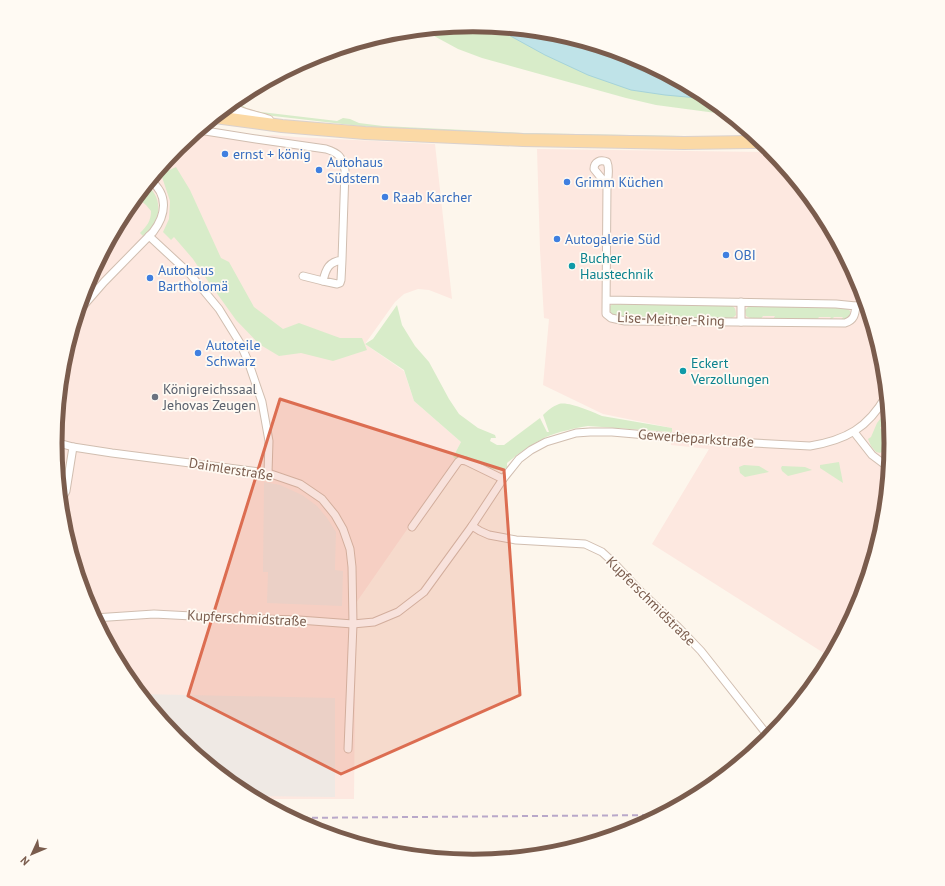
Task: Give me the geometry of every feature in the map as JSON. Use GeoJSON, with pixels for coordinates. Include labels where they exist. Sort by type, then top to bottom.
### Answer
{"type":"FeatureCollection","features":[{"type":"Feature","properties":{"kind":"main road"},"geometry":{"type":"LineString","coordinates":[[234,108],[239,112],[282,126]]}},
{"type":"Feature","properties":{"kind":"main road"},"geometry":{"type":"LineString","coordinates":[[222,117],[282,126],[365,133],[523,140],[684,143],[752,142]]}},
{"type":"Feature","properties":{"kind":"street"},"geometry":{"type":"LineString","coordinates":[[205,131],[326,149],[334,151],[340,156],[345,170],[341,280],[337,284],[303,276]]}},
{"type":"Feature","properties":{"kind":"street"},"geometry":{"type":"LineString","coordinates":[[87,301],[158,225],[164,206],[160,192],[154,184]]}},
{"type":"Feature","properties":{"kind":"street"},"geometry":{"type":"LineString","coordinates":[[606,185],[606,300]]}},
{"type":"Feature","properties":{"kind":"street"},"geometry":{"type":"LineString","coordinates":[[148,236],[190,274],[219,309],[240,343],[248,361],[262,402],[269,441],[268,473]]}},
{"type":"Feature","properties":{"kind":"street"},"geometry":{"type":"LineString","coordinates":[[324,281],[327,267],[336,261],[342,260]]}},
{"type":"Feature","properties":{"kind":"street","name":"Lise-Meitner-Ring"},"geometry":{"type":"LineString","coordinates":[[856,306],[855,314],[851,321],[845,323],[625,320],[611,318],[606,314],[606,300],[836,304],[860,306]]}},
{"type":"Feature","properties":{"kind":"street","name":"Lise-Meitner-Ring"},"geometry":{"type":"LineString","coordinates":[[741,302],[741,322]]}},
{"type":"Feature","properties":{"kind":"street","name":"Gewerbeparkstraße"},"geometry":{"type":"LineString","coordinates":[[398,612],[424,592],[472,526],[503,479],[519,460],[531,450],[546,442],[576,433],[612,432],[810,446],[841,438],[854,432],[866,422],[882,403]]}},
{"type":"Feature","properties":{"kind":"street"},"geometry":{"type":"LineString","coordinates":[[854,432],[872,455],[883,464]]}},
{"type":"Feature","properties":{"kind":"street","name":"Daimlerstraße"},"geometry":{"type":"LineString","coordinates":[[62,444],[112,453],[268,473],[300,484],[322,499],[335,515],[343,529],[350,549],[352,567],[353,624],[348,749]]}},
{"type":"Feature","properties":{"kind":"street"},"geometry":{"type":"LineString","coordinates":[[65,494],[73,447]]}},
{"type":"Feature","properties":{"kind":"street"},"geometry":{"type":"LineString","coordinates":[[412,527],[458,462],[461,460],[503,479]]}},
{"type":"Feature","properties":{"kind":"street","name":"Kupferschmidstraße"},"geometry":{"type":"LineString","coordinates":[[472,526],[489,534],[516,540],[585,544],[602,552],[702,651],[765,732]]}},
{"type":"Feature","properties":{"kind":"street","name":"Kupferschmidstraße"},"geometry":{"type":"LineString","coordinates":[[101,618],[154,614],[299,620],[353,624],[374,622],[398,612]]}},
{"type":"Feature","properties":{"kind":"highlighted area"},"geometry":{"type":"Polygon","coordinates":[[[280,399],[504,470],[520,695],[341,774],[188,696],[280,399]]]}},
{"type":"Feature","properties":{"kind":"shaded area"},"geometry":{"type":"Polygon","coordinates":[[[208,129],[255,137],[273,135],[435,144],[452,299],[429,290],[418,289],[404,294],[395,302],[365,344],[404,371],[414,401],[461,442],[453,457],[456,459],[356,603],[354,799],[267,799],[222,769],[182,734],[146,693],[131,671],[104,625],[83,575],[69,523],[62,470],[62,416],[69,363],[83,311],[104,261],[117,237],[146,193],[182,152],[208,129]]]}},
{"type":"Feature","properties":{"kind":"shaded area"},"geometry":{"type":"Polygon","coordinates":[[[537,149],[763,152],[799,193],[814,215],[841,261],[862,311],[876,363],[883,416],[883,470],[876,523],[862,575],[841,625],[825,654],[652,544],[709,449],[671,445],[672,428],[603,414],[543,385],[549,319],[544,318],[537,149]]]}},
{"type":"Feature","properties":{"kind":"shaded area"},"geometry":{"type":"Polygon","coordinates":[[[264,482],[280,485],[302,495],[317,506],[336,532],[335,570],[343,571],[342,606],[267,603],[268,572],[263,572],[264,482]]]}},
{"type":"Feature","properties":{"kind":"shaded area"},"geometry":{"type":"Polygon","coordinates":[[[147,694],[335,698],[335,797],[262,796],[222,769],[202,752],[182,734],[147,694]]]}},
{"type":"Feature","properties":{"kind":"green space"},"geometry":{"type":"Polygon","coordinates":[[[472,32],[499,33],[553,40],[579,46],[630,63],[654,74],[701,101],[718,113],[656,105],[626,98],[482,58],[458,49],[431,35],[472,32]]]}},
{"type":"Feature","properties":{"kind":"green space"},"geometry":{"type":"Polygon","coordinates":[[[240,104],[248,109],[261,112],[337,121],[343,118],[359,123],[383,126],[523,133],[745,136],[748,139],[523,136],[386,129],[247,113],[238,105],[240,104]]]}},
{"type":"Feature","properties":{"kind":"green space"},"geometry":{"type":"Polygon","coordinates":[[[176,167],[190,190],[221,258],[229,262],[254,307],[283,329],[299,323],[340,338],[362,338],[367,350],[333,361],[301,353],[279,356],[259,344],[236,320],[193,259],[174,237],[171,240],[163,232],[169,219],[170,201],[162,174],[176,167]]]}},
{"type":"Feature","properties":{"kind":"green space"},"geometry":{"type":"Polygon","coordinates":[[[150,188],[158,203],[158,214],[154,224],[143,236],[140,233],[148,223],[151,211],[141,201],[150,188]]]}},
{"type":"Feature","properties":{"kind":"green space"},"geometry":{"type":"Polygon","coordinates":[[[612,304],[725,304],[734,307],[736,315],[730,319],[723,320],[707,320],[710,315],[699,315],[695,320],[667,320],[670,315],[658,315],[655,319],[639,319],[642,315],[630,314],[627,319],[616,316],[610,311],[609,308],[612,304]]]}},
{"type":"Feature","properties":{"kind":"green space"},"geometry":{"type":"Polygon","coordinates":[[[397,305],[402,325],[415,346],[429,362],[459,414],[478,428],[495,435],[496,438],[491,438],[490,441],[497,445],[504,445],[540,418],[547,432],[549,432],[543,415],[548,410],[563,403],[580,407],[602,416],[672,428],[672,432],[588,426],[572,429],[550,435],[521,452],[507,463],[507,467],[504,470],[493,469],[462,456],[456,459],[453,457],[461,442],[414,401],[404,370],[365,344],[373,339],[397,305]]]}},
{"type":"Feature","properties":{"kind":"green space"},"geometry":{"type":"Polygon","coordinates":[[[756,305],[840,306],[847,308],[850,311],[850,316],[845,320],[840,321],[843,317],[834,317],[830,321],[828,321],[831,317],[819,317],[816,321],[772,321],[775,316],[763,316],[760,320],[752,319],[746,316],[745,310],[748,307],[756,305]]]}},
{"type":"Feature","properties":{"kind":"green space"},"geometry":{"type":"Polygon","coordinates":[[[883,415],[883,423],[880,428],[884,431],[884,449],[880,453],[876,452],[868,439],[871,437],[877,423],[883,415]]]}},
{"type":"Feature","properties":{"kind":"green space"},"geometry":{"type":"Polygon","coordinates":[[[839,462],[843,483],[820,468],[820,465],[839,462]]]}},
{"type":"Feature","properties":{"kind":"green space"},"geometry":{"type":"Polygon","coordinates":[[[744,465],[759,466],[769,472],[745,477],[740,473],[739,467],[744,465]]]}},
{"type":"Feature","properties":{"kind":"green space"},"geometry":{"type":"Polygon","coordinates":[[[782,466],[805,467],[812,470],[788,476],[782,471],[782,466]]]}},
{"type":"Feature","properties":{"kind":"green space"},"geometry":{"type":"Polygon","coordinates":[[[350,835],[358,835],[358,838],[350,835]]]}},
{"type":"Feature","properties":{"kind":"water"},"geometry":{"type":"Polygon","coordinates":[[[506,34],[553,40],[605,54],[642,71],[654,74],[696,98],[631,90],[588,75],[545,55],[506,34]]]}},
{"type":"Feature","properties":{"kind":"railway"},"geometry":{"type":"LineString","coordinates":[[304,818],[647,815]]}},
{"type":"Feature","properties":{"kind":"place","name":"ernst + könig"},"geometry":{"type":"Point","coordinates":[225,154]}},
{"type":"Feature","properties":{"kind":"place","name":"Autohaus Südstern"},"geometry":{"type":"Point","coordinates":[319,170]}},
{"type":"Feature","properties":{"kind":"place","name":"Grimm Küchen"},"geometry":{"type":"Point","coordinates":[567,182]}},
{"type":"Feature","properties":{"kind":"place","name":"Raab Karcher"},"geometry":{"type":"Point","coordinates":[385,197]}},
{"type":"Feature","properties":{"kind":"place","name":"Autogalerie Süd"},"geometry":{"type":"Point","coordinates":[557,239]}},
{"type":"Feature","properties":{"kind":"place","name":"OBI"},"geometry":{"type":"Point","coordinates":[726,255]}},
{"type":"Feature","properties":{"kind":"place","name":"Bucher Haustechnik"},"geometry":{"type":"Point","coordinates":[572,266]}},
{"type":"Feature","properties":{"kind":"place","name":"Autohaus Bartholomä"},"geometry":{"type":"Point","coordinates":[150,278]}},
{"type":"Feature","properties":{"kind":"place","name":"Autoteile Schwarz"},"geometry":{"type":"Point","coordinates":[198,353]}},
{"type":"Feature","properties":{"kind":"place","name":"Eckert Verzollungen"},"geometry":{"type":"Point","coordinates":[683,371]}},
{"type":"Feature","properties":{"kind":"place","name":"Königreichssaal Jehovas Zeugen"},"geometry":{"type":"Point","coordinates":[155,397]}}]}
